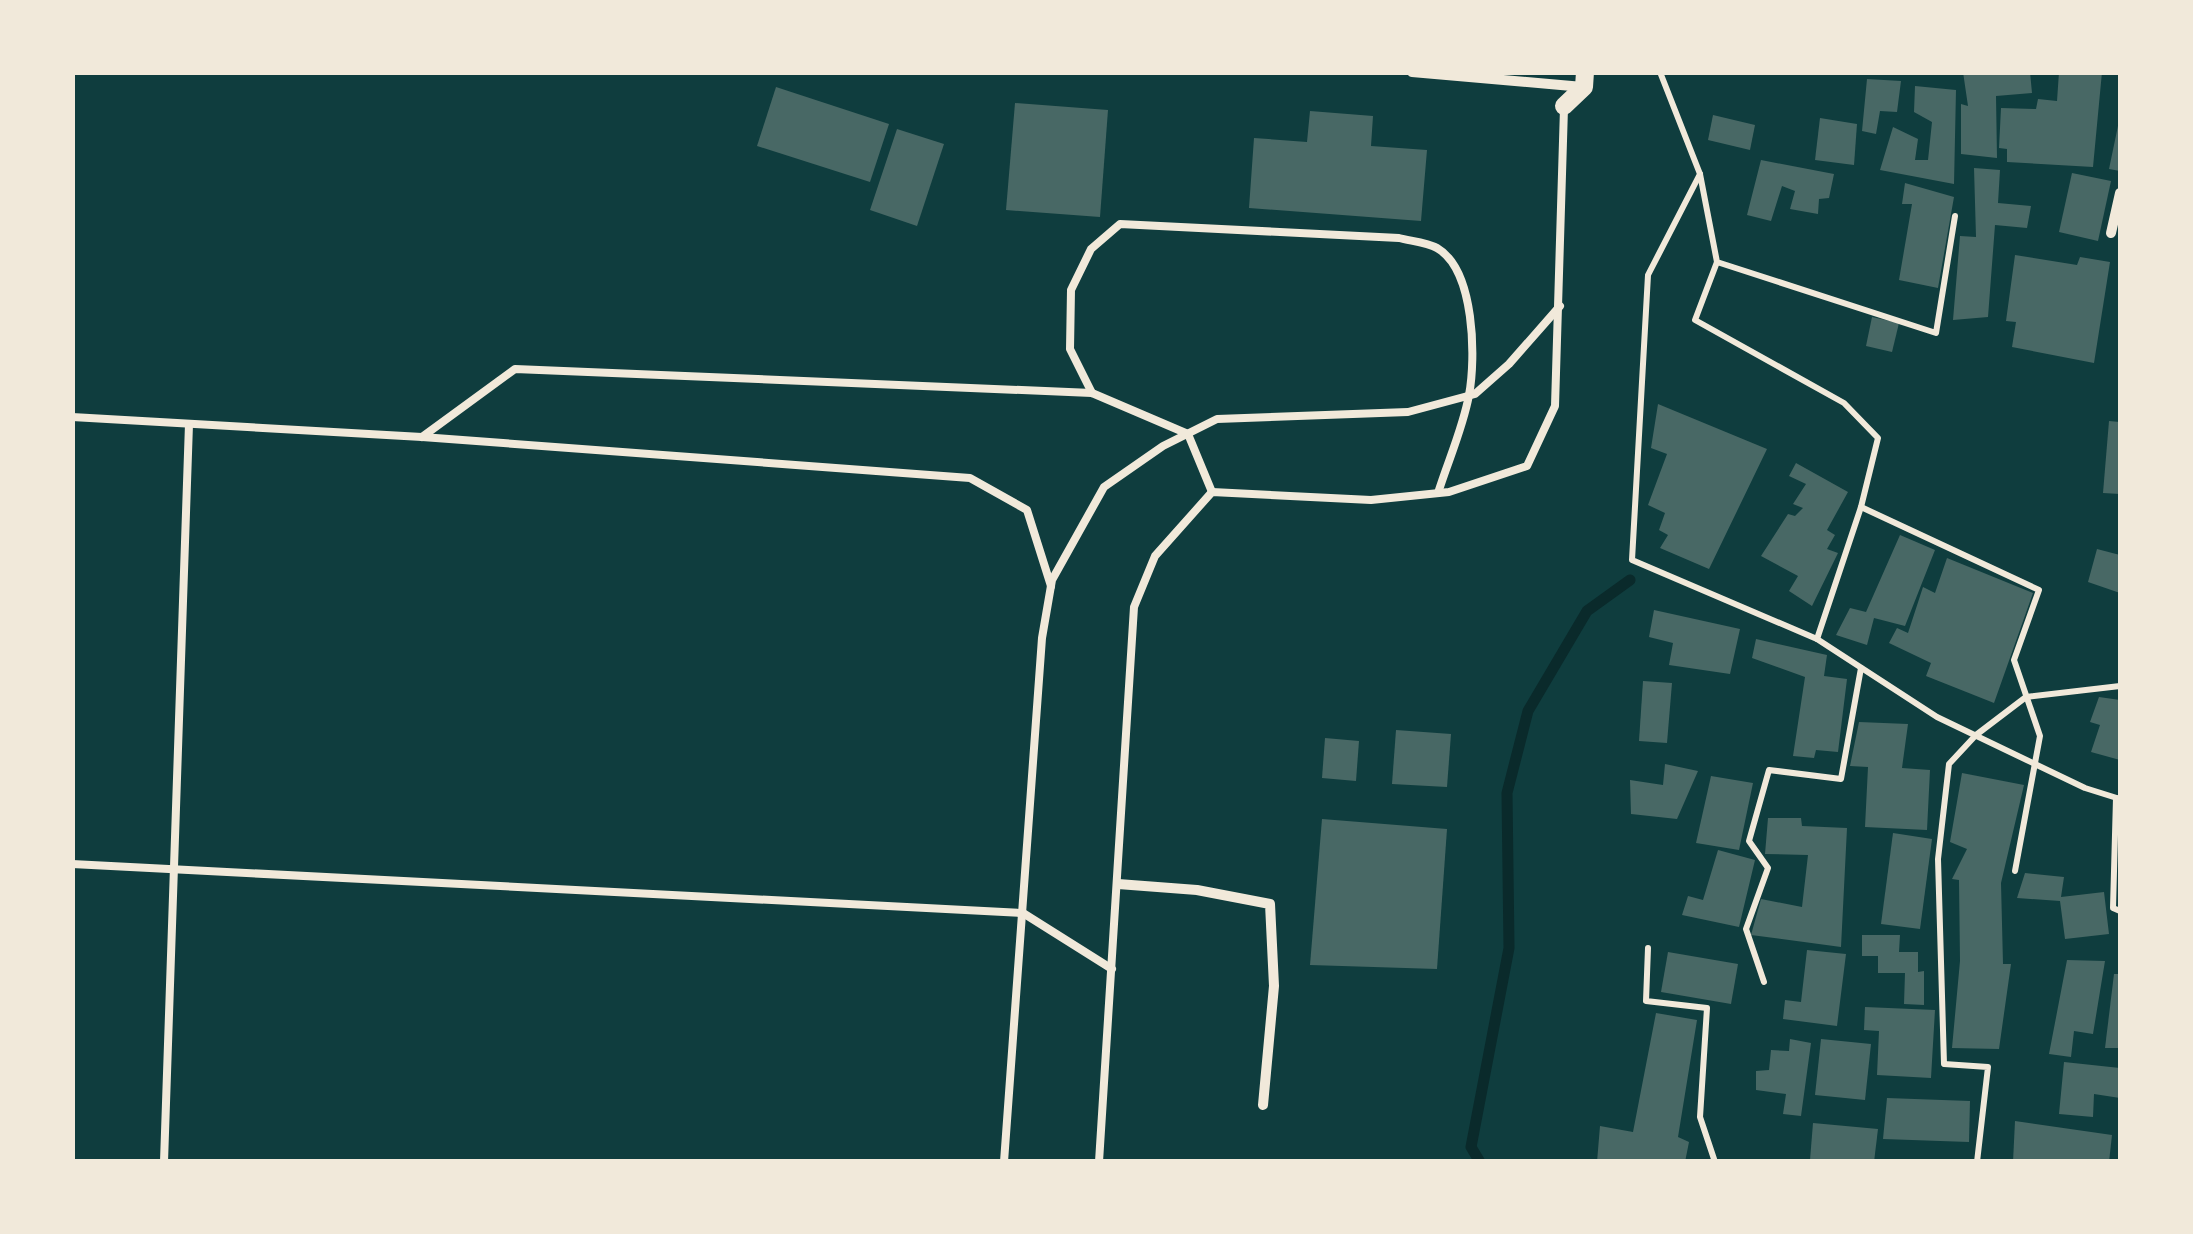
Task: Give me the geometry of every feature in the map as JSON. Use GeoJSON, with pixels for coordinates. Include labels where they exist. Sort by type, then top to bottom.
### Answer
{"type":"FeatureCollection","features":[{"type":"Feature","properties":{"kind":"street"},"geometry":{"type":"LineString","coordinates":[[1412,72],[1585,80]]}},
{"type":"Feature","properties":{"kind":"street"},"geometry":{"type":"LineString","coordinates":[[1564,106],[1585,80]]}},
{"type":"Feature","properties":{"kind":"street"},"geometry":{"type":"LineString","coordinates":[[2111,234],[2120,194]]}},
{"type":"Feature","properties":{"kind":"street"},"geometry":{"type":"LineString","coordinates":[[1118,884],[1196,890],[1270,904],[1274,986],[1263,1105]]}},
{"type":"Feature","properties":{"kind":"lane"},"geometry":{"type":"LineString","coordinates":[[1212,492],[1371,500],[1438,493],[1528,466],[1555,406],[1564,106]]}},
{"type":"Feature","properties":{"kind":"lane"},"geometry":{"type":"LineString","coordinates":[[1092,393],[1070,349],[1071,290],[1091,249],[1120,224],[1399,238],[1437,248],[1456,267],[1472,342],[1468,396],[1438,493]]}},
{"type":"Feature","properties":{"kind":"lane"},"geometry":{"type":"LineString","coordinates":[[1004,1162],[1042,638],[1051,586],[1104,487],[1163,446],[1217,420],[1408,412],[1475,394],[1510,364],[1560,306]]}},
{"type":"Feature","properties":{"kind":"lane"},"geometry":{"type":"LineString","coordinates":[[422,437],[515,369],[1092,393],[1188,434],[1212,492]]}},
{"type":"Feature","properties":{"kind":"lane"},"geometry":{"type":"LineString","coordinates":[[72,416],[422,437],[970,478],[1026,510],[1051,586]]}},
{"type":"Feature","properties":{"kind":"lane"},"geometry":{"type":"LineString","coordinates":[[164,1162],[189,424]]}},
{"type":"Feature","properties":{"kind":"lane"},"geometry":{"type":"LineString","coordinates":[[1100,1162],[1134,606],[1155,556],[1212,492]]}},
{"type":"Feature","properties":{"kind":"lane"},"geometry":{"type":"LineString","coordinates":[[72,864],[1023,914],[1112,969]]}},
{"type":"Feature","properties":{"kind":"path"},"geometry":{"type":"LineString","coordinates":[[1660,72],[1700,174],[1717,262],[1694,320],[1844,403],[1878,438],[1862,507],[1817,639]]}},
{"type":"Feature","properties":{"kind":"path"},"geometry":{"type":"LineString","coordinates":[[1700,174],[1648,275],[1632,560],[1817,639],[1936,717],[2085,788],[2118,799],[2113,908],[2120,911]]}},
{"type":"Feature","properties":{"kind":"path"},"geometry":{"type":"LineString","coordinates":[[1717,262],[1936,332],[1955,216]]}},
{"type":"Feature","properties":{"kind":"path"},"geometry":{"type":"LineString","coordinates":[[1862,507],[2039,590],[2014,660],[2040,736],[2015,871]]}},
{"type":"Feature","properties":{"kind":"path"},"geometry":{"type":"LineString","coordinates":[[1764,982],[1746,928],[1768,868],[1748,840],[1769,770],[1840,779],[1862,668]]}},
{"type":"Feature","properties":{"kind":"path"},"geometry":{"type":"LineString","coordinates":[[1977,1162],[1988,1067],[1944,1064],[1938,859],[1949,764],[1976,736],[2026,697],[2120,686]]}},
{"type":"Feature","properties":{"kind":"path"},"geometry":{"type":"LineString","coordinates":[[1648,948],[1646,1001],[1707,1008],[1700,1116],[1715,1162]]}},
{"type":"Feature","properties":{"kind":"building"},"geometry":{"type":"Polygon","coordinates":[[[1963,72],[2030,72],[2032,93],[1996,96],[1997,158],[1961,154],[1961,104],[1968,106],[1963,72]]]}},
{"type":"Feature","properties":{"kind":"building"},"geometry":{"type":"Polygon","coordinates":[[[2059,72],[2102,72],[2093,167],[2007,162],[2007,149],[1999,148],[2001,108],[2036,109],[2038,99],[2057,101],[2059,72]]]}},
{"type":"Feature","properties":{"kind":"building"},"geometry":{"type":"Polygon","coordinates":[[[1867,79],[1901,81],[1897,112],[1880,111],[1876,134],[1862,131],[1867,79]]]}},
{"type":"Feature","properties":{"kind":"building"},"geometry":{"type":"Polygon","coordinates":[[[1915,86],[1956,90],[1954,184],[1880,170],[1893,127],[1918,139],[1915,160],[1928,160],[1932,122],[1914,112],[1915,86]]]}},
{"type":"Feature","properties":{"kind":"building"},"geometry":{"type":"Polygon","coordinates":[[[776,87],[889,124],[870,182],[757,146],[776,87]]]}},
{"type":"Feature","properties":{"kind":"building"},"geometry":{"type":"Polygon","coordinates":[[[1015,103],[1108,110],[1100,217],[1006,210],[1015,103]]]}},
{"type":"Feature","properties":{"kind":"building"},"geometry":{"type":"Polygon","coordinates":[[[1310,111],[1373,116],[1371,146],[1427,150],[1421,221],[1249,208],[1254,138],[1307,142],[1310,111]]]}},
{"type":"Feature","properties":{"kind":"building"},"geometry":{"type":"Polygon","coordinates":[[[1713,115],[1755,125],[1750,150],[1708,140],[1713,115]]]}},
{"type":"Feature","properties":{"kind":"building"},"geometry":{"type":"Polygon","coordinates":[[[1820,118],[1857,124],[1854,165],[1815,160],[1820,118]]]}},
{"type":"Feature","properties":{"kind":"building"},"geometry":{"type":"Polygon","coordinates":[[[2120,121],[2120,171],[2109,169],[2120,121]]]}},
{"type":"Feature","properties":{"kind":"building"},"geometry":{"type":"Polygon","coordinates":[[[897,129],[944,144],[917,226],[870,210],[897,129]]]}},
{"type":"Feature","properties":{"kind":"building"},"geometry":{"type":"Polygon","coordinates":[[[1761,160],[1834,174],[1829,198],[1819,199],[1818,214],[1790,209],[1795,191],[1782,186],[1771,221],[1747,215],[1761,160]]]}},
{"type":"Feature","properties":{"kind":"building"},"geometry":{"type":"Polygon","coordinates":[[[1974,168],[2000,170],[1998,203],[2031,206],[2027,228],[1995,225],[1988,317],[1953,320],[1960,236],[1976,237],[1974,168]]]}},
{"type":"Feature","properties":{"kind":"building"},"geometry":{"type":"Polygon","coordinates":[[[2072,173],[2111,181],[2098,241],[2059,232],[2072,173]]]}},
{"type":"Feature","properties":{"kind":"building"},"geometry":{"type":"Polygon","coordinates":[[[1905,183],[1954,197],[1938,288],[1899,280],[1912,204],[1902,204],[1905,183]]]}},
{"type":"Feature","properties":{"kind":"building"},"geometry":{"type":"Polygon","coordinates":[[[2015,255],[2077,265],[2080,257],[2110,262],[2094,363],[2012,347],[2016,322],[2006,321],[2015,255]]]}},
{"type":"Feature","properties":{"kind":"building"},"geometry":{"type":"Polygon","coordinates":[[[1872,317],[1899,323],[1892,352],[1866,346],[1872,317]]]}},
{"type":"Feature","properties":{"kind":"building"},"geometry":{"type":"Polygon","coordinates":[[[1658,404],[1767,449],[1709,569],[1660,548],[1668,535],[1659,530],[1665,513],[1648,505],[1667,454],[1651,448],[1658,404]]]}},
{"type":"Feature","properties":{"kind":"building"},"geometry":{"type":"Polygon","coordinates":[[[2109,421],[2120,422],[2120,494],[2103,493],[2109,421]]]}},
{"type":"Feature","properties":{"kind":"building"},"geometry":{"type":"Polygon","coordinates":[[[1796,463],[1848,492],[1827,530],[1835,535],[1827,549],[1838,553],[1812,606],[1789,591],[1798,576],[1761,556],[1788,514],[1795,516],[1803,508],[1793,504],[1806,484],[1789,476],[1796,463]]]}},
{"type":"Feature","properties":{"kind":"building"},"geometry":{"type":"Polygon","coordinates":[[[1900,535],[1935,550],[1905,626],[1874,618],[1867,645],[1836,635],[1850,608],[1866,612],[1900,535]]]}},
{"type":"Feature","properties":{"kind":"building"},"geometry":{"type":"Polygon","coordinates":[[[2097,549],[2120,555],[2120,593],[2088,582],[2097,549]]]}},
{"type":"Feature","properties":{"kind":"building"},"geometry":{"type":"Polygon","coordinates":[[[1947,558],[2033,593],[1994,703],[1926,676],[1931,663],[1889,643],[1897,628],[1908,633],[1923,587],[1935,593],[1947,558]]]}},
{"type":"Feature","properties":{"kind":"building"},"geometry":{"type":"Polygon","coordinates":[[[1654,610],[1740,629],[1730,674],[1669,665],[1673,643],[1649,637],[1654,610]]]}},
{"type":"Feature","properties":{"kind":"building"},"geometry":{"type":"Polygon","coordinates":[[[1756,639],[1827,655],[1824,676],[1847,679],[1838,752],[1816,750],[1814,758],[1793,756],[1805,677],[1752,658],[1756,639]]]}},
{"type":"Feature","properties":{"kind":"building"},"geometry":{"type":"Polygon","coordinates":[[[1643,681],[1672,683],[1667,743],[1639,741],[1643,681]]]}},
{"type":"Feature","properties":{"kind":"building"},"geometry":{"type":"Polygon","coordinates":[[[2099,697],[2120,700],[2120,760],[2091,752],[2100,725],[2090,722],[2099,697]]]}},
{"type":"Feature","properties":{"kind":"building"},"geometry":{"type":"Polygon","coordinates":[[[1859,722],[1908,724],[1902,768],[1930,770],[1927,830],[1865,827],[1868,767],[1850,766],[1859,722]]]}},
{"type":"Feature","properties":{"kind":"building"},"geometry":{"type":"Polygon","coordinates":[[[1396,730],[1451,734],[1447,787],[1392,784],[1396,730]]]}},
{"type":"Feature","properties":{"kind":"building"},"geometry":{"type":"Polygon","coordinates":[[[1325,738],[1359,741],[1356,781],[1322,778],[1325,738]]]}},
{"type":"Feature","properties":{"kind":"building"},"geometry":{"type":"Polygon","coordinates":[[[1665,764],[1698,771],[1677,819],[1631,814],[1630,780],[1663,785],[1665,764]]]}},
{"type":"Feature","properties":{"kind":"building"},"geometry":{"type":"Polygon","coordinates":[[[1962,773],[2024,785],[2001,883],[2003,964],[2011,964],[1999,1049],[1952,1048],[1960,961],[1959,880],[1952,879],[1967,849],[1950,842],[1962,773]]]}},
{"type":"Feature","properties":{"kind":"building"},"geometry":{"type":"Polygon","coordinates":[[[1711,776],[1753,783],[1739,850],[1696,843],[1711,776]]]}},
{"type":"Feature","properties":{"kind":"building"},"geometry":{"type":"Polygon","coordinates":[[[1768,818],[1801,818],[1802,826],[1847,828],[1841,947],[1751,935],[1761,899],[1802,907],[1808,855],[1765,854],[1768,818]]]}},
{"type":"Feature","properties":{"kind":"building"},"geometry":{"type":"Polygon","coordinates":[[[1322,819],[1447,829],[1437,969],[1310,965],[1322,819]]]}},
{"type":"Feature","properties":{"kind":"building"},"geometry":{"type":"Polygon","coordinates":[[[1893,833],[1932,839],[1920,929],[1881,924],[1893,833]]]}},
{"type":"Feature","properties":{"kind":"building"},"geometry":{"type":"Polygon","coordinates":[[[1718,850],[1755,860],[1739,927],[1682,915],[1688,896],[1703,900],[1718,850]]]}},
{"type":"Feature","properties":{"kind":"building"},"geometry":{"type":"Polygon","coordinates":[[[2025,873],[2064,877],[2061,897],[2104,892],[2109,934],[2065,939],[2060,901],[2017,898],[2025,873]]]}},
{"type":"Feature","properties":{"kind":"building"},"geometry":{"type":"Polygon","coordinates":[[[1862,935],[1900,935],[1899,952],[1918,952],[1918,972],[1924,971],[1924,1005],[1904,1004],[1905,973],[1878,973],[1878,956],[1862,956],[1862,935]]]}},
{"type":"Feature","properties":{"kind":"building"},"geometry":{"type":"Polygon","coordinates":[[[1807,950],[1846,954],[1837,1026],[1783,1019],[1785,1000],[1801,1002],[1807,950]]]}},
{"type":"Feature","properties":{"kind":"building"},"geometry":{"type":"Polygon","coordinates":[[[1668,952],[1738,964],[1731,1004],[1661,992],[1668,952]]]}},
{"type":"Feature","properties":{"kind":"building"},"geometry":{"type":"Polygon","coordinates":[[[2067,960],[2105,961],[2093,1034],[2074,1031],[2071,1057],[2049,1054],[2067,960]]]}},
{"type":"Feature","properties":{"kind":"building"},"geometry":{"type":"Polygon","coordinates":[[[2114,974],[2120,974],[2120,1048],[2105,1048],[2114,974]]]}},
{"type":"Feature","properties":{"kind":"building"},"geometry":{"type":"Polygon","coordinates":[[[1865,1007],[1935,1010],[1931,1078],[1877,1075],[1879,1031],[1864,1030],[1865,1007]]]}},
{"type":"Feature","properties":{"kind":"building"},"geometry":{"type":"Polygon","coordinates":[[[1656,1013],[1697,1020],[1678,1137],[1689,1142],[1685,1162],[1597,1162],[1600,1126],[1633,1132],[1656,1013]]]}},
{"type":"Feature","properties":{"kind":"building"},"geometry":{"type":"Polygon","coordinates":[[[1790,1039],[1811,1043],[1801,1116],[1783,1114],[1786,1094],[1756,1090],[1756,1071],[1769,1070],[1771,1050],[1789,1051],[1790,1039]]]}},
{"type":"Feature","properties":{"kind":"building"},"geometry":{"type":"Polygon","coordinates":[[[1821,1039],[1871,1044],[1865,1100],[1815,1095],[1821,1039]]]}},
{"type":"Feature","properties":{"kind":"building"},"geometry":{"type":"Polygon","coordinates":[[[2064,1062],[2120,1068],[2120,1098],[2094,1094],[2093,1117],[2059,1114],[2064,1062]]]}},
{"type":"Feature","properties":{"kind":"building"},"geometry":{"type":"Polygon","coordinates":[[[1887,1098],[1970,1101],[1969,1142],[1883,1139],[1887,1098]]]}},
{"type":"Feature","properties":{"kind":"building"},"geometry":{"type":"Polygon","coordinates":[[[2015,1121],[2112,1135],[2109,1162],[2013,1162],[2015,1121]]]}},
{"type":"Feature","properties":{"kind":"building"},"geometry":{"type":"Polygon","coordinates":[[[1813,1123],[1878,1129],[1874,1162],[1810,1160],[1813,1123]]]}},
{"type":"Feature","properties":{"kind":"waterway"},"geometry":{"type":"LineString","coordinates":[[1480,1162],[1471,1147],[1509,948],[1507,793],[1528,711],[1587,611],[1630,580]]}}]}
